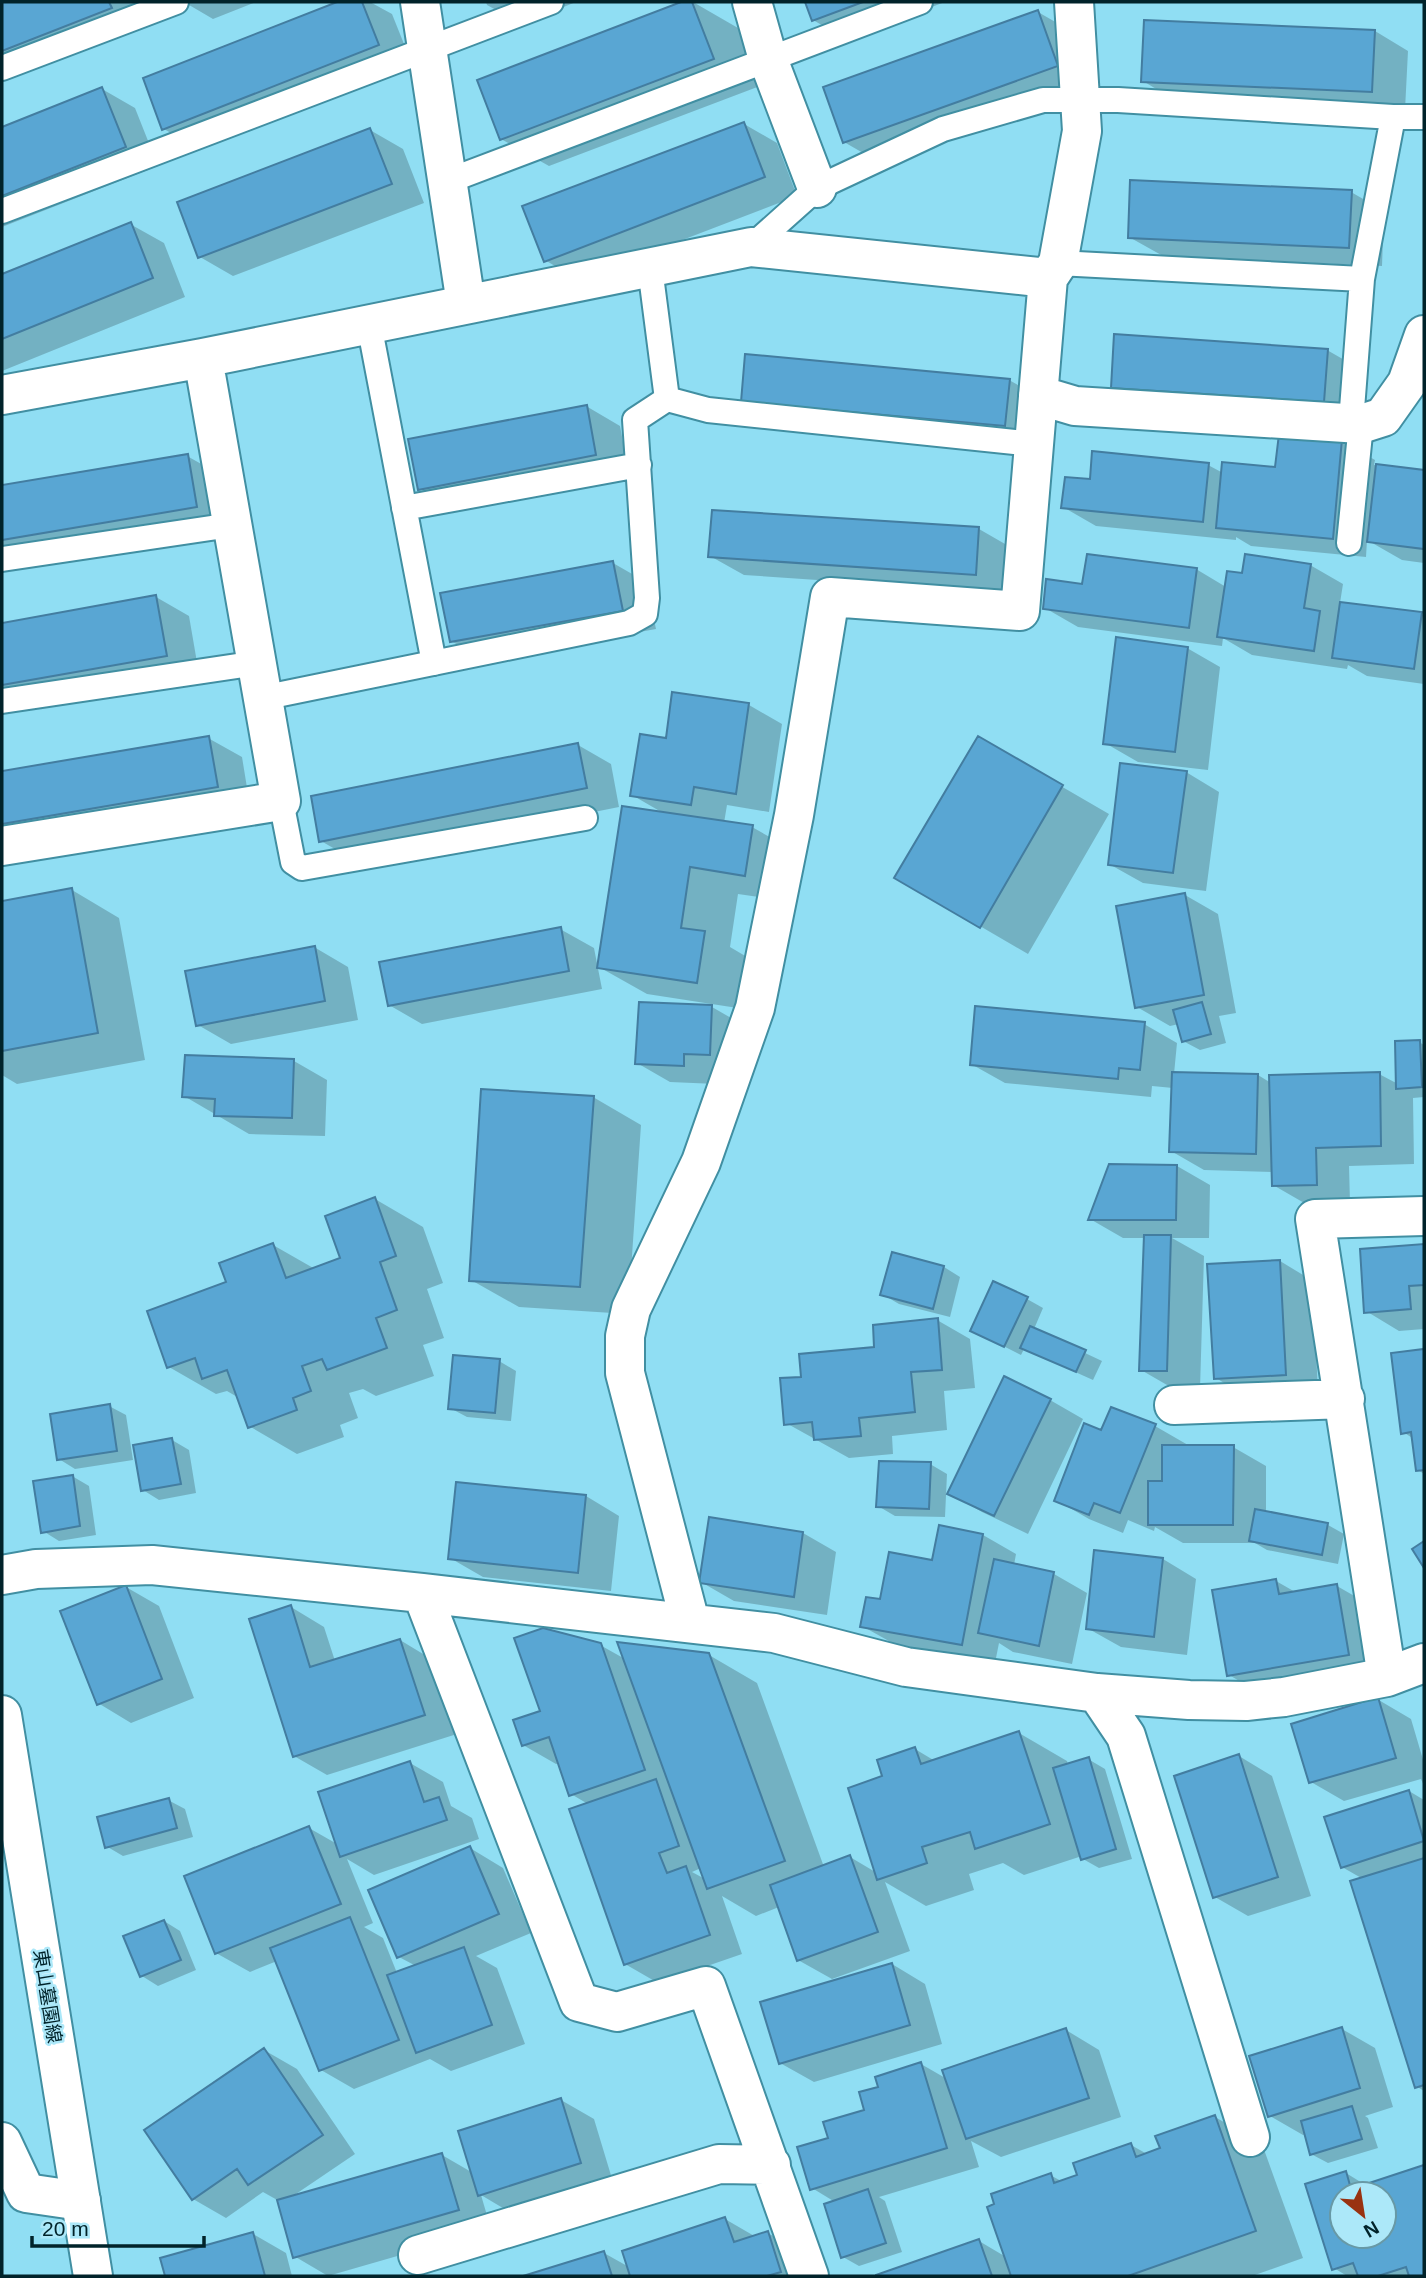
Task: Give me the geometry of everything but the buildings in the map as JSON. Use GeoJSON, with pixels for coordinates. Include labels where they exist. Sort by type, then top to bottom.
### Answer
{"type":"FeatureCollection","features":[{"type":"Feature","properties":{"kind":"street"},"geometry":{"type":"LineString","coordinates":[[420,2],[466,304]]}},
{"type":"Feature","properties":{"kind":"street"},"geometry":{"type":"LineString","coordinates":[[752,2],[768,60],[817,188]]}},
{"type":"Feature","properties":{"kind":"street"},"geometry":{"type":"LineString","coordinates":[[690,1622],[625,1373],[625,1336],[631,1309],[701,1161],[755,1008],[794,815],[830,597],[1020,611],[1038,395],[1053,270],[1082,131],[1074,2]]}},
{"type":"Feature","properties":{"kind":"street"},"geometry":{"type":"LineString","coordinates":[[2,395],[202,358],[751,247],[1053,270]]}},
{"type":"Feature","properties":{"kind":"street"},"geometry":{"type":"LineString","coordinates":[[1038,395],[1075,406],[1356,423],[1383,417],[1407,383],[1424,335]]}},
{"type":"Feature","properties":{"kind":"street"},"geometry":{"type":"LineString","coordinates":[[2,846],[281,801],[202,358]]}},
{"type":"Feature","properties":{"kind":"street"},"geometry":{"type":"LineString","coordinates":[[1387,1677],[1315,1219],[1424,1216]]}},
{"type":"Feature","properties":{"kind":"street"},"geometry":{"type":"LineString","coordinates":[[1174,1405],[1345,1399]]}},
{"type":"Feature","properties":{"kind":"street"},"geometry":{"type":"LineString","coordinates":[[2,1575],[36,1569],[152,1565],[422,1593],[774,1633],[906,1667],[1097,1693],[1189,1700],[1246,1701],[1284,1696],[1387,1677],[1424,1663]]}},
{"type":"Feature","properties":{"kind":"street"},"geometry":{"type":"LineString","coordinates":[[422,1593],[579,2002],[617,2012],[706,1986],[809,2276]]}},
{"type":"Feature","properties":{"kind":"street"},"geometry":{"type":"LineString","coordinates":[[1097,1693],[1126,1735],[1250,2137]]}},
{"type":"Feature","properties":{"kind":"street","name":"東山墓園線"},"geometry":{"type":"LineString","coordinates":[[2,1715],[93,2276]]}},
{"type":"Feature","properties":{"kind":"street"},"geometry":{"type":"LineString","coordinates":[[2,2142],[26,2193],[81,2202]]}},
{"type":"Feature","properties":{"kind":"street"},"geometry":{"type":"LineString","coordinates":[[418,2255],[719,2164],[771,2165]]}},
{"type":"Feature","properties":{"kind":"lane"},"geometry":{"type":"LineString","coordinates":[[2,68],[176,2]]}},
{"type":"Feature","properties":{"kind":"lane"},"geometry":{"type":"LineString","coordinates":[[2,211],[551,2]]}},
{"type":"Feature","properties":{"kind":"lane"},"geometry":{"type":"LineString","coordinates":[[448,181],[920,2]]}},
{"type":"Feature","properties":{"kind":"lane"},"geometry":{"type":"LineString","coordinates":[[751,247],[817,188],[943,129],[1043,100],[1081,99],[1424,117]]}},
{"type":"Feature","properties":{"kind":"lane"},"geometry":{"type":"LineString","coordinates":[[1349,543],[1362,279],[1393,117]]}},
{"type":"Feature","properties":{"kind":"lane"},"geometry":{"type":"LineString","coordinates":[[650,268],[667,399]]}},
{"type":"Feature","properties":{"kind":"lane"},"geometry":{"type":"LineString","coordinates":[[1053,270],[1362,279]]}},
{"type":"Feature","properties":{"kind":"lane"},"geometry":{"type":"LineString","coordinates":[[369,324],[434,663]]}},
{"type":"Feature","properties":{"kind":"lane"},"geometry":{"type":"LineString","coordinates":[[2,701],[259,681],[434,663],[629,623],[645,614],[647,598],[635,421],[667,399],[708,410],[1034,444]]}},
{"type":"Feature","properties":{"kind":"lane"},"geometry":{"type":"LineString","coordinates":[[404,508],[639,465]]}},
{"type":"Feature","properties":{"kind":"lane"},"geometry":{"type":"LineString","coordinates":[[2,559],[231,525]]}},
{"type":"Feature","properties":{"kind":"lane"},"geometry":{"type":"LineString","coordinates":[[281,801],[293,862],[302,868],[585,818]]}}]}
